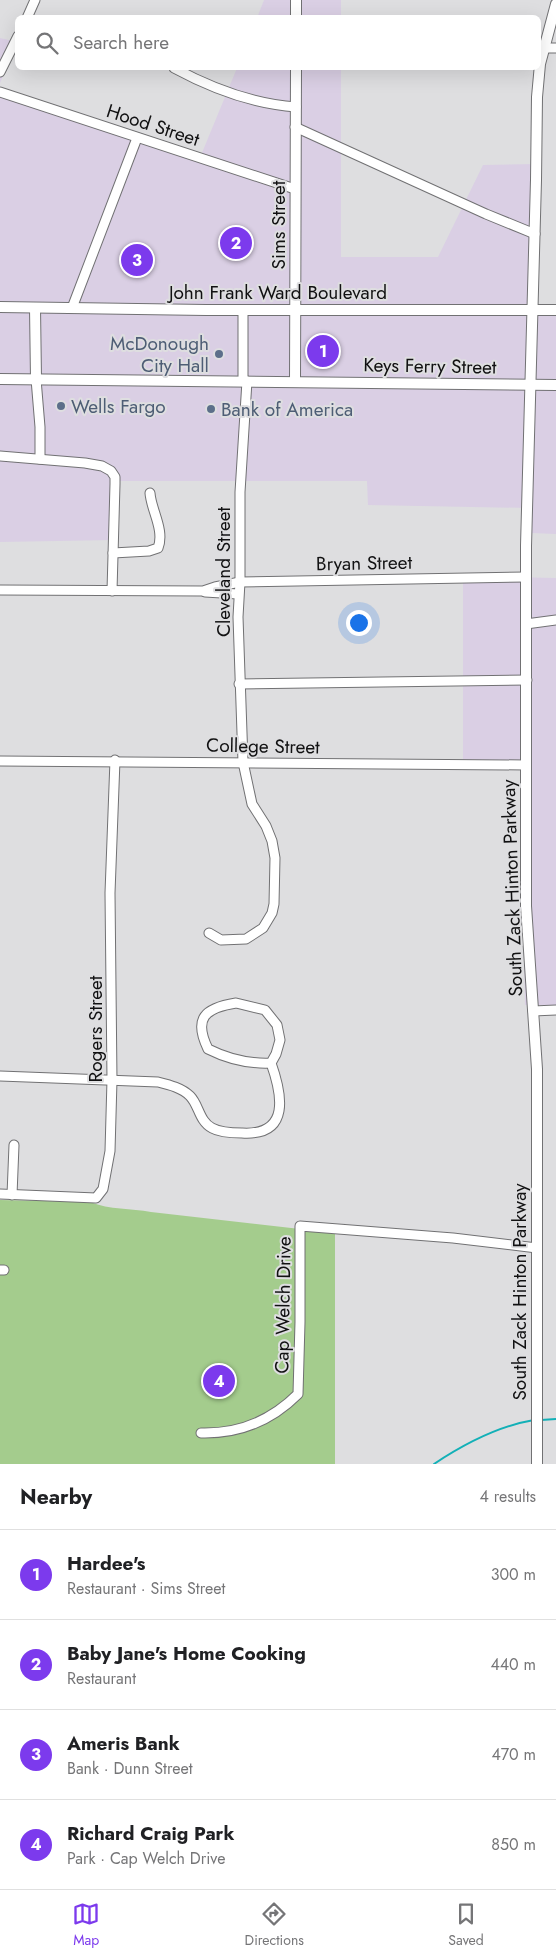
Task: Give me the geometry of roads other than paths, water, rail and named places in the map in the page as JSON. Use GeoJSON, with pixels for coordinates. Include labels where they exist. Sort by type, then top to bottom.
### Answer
{"type":"FeatureCollection","features":[{"type":"Feature","properties":{"kind":"main road"},"geometry":{"type":"LineString","coordinates":[[296,0],[296,15]]}},
{"type":"Feature","properties":{"kind":"main road","name":"South Zack Hinton Parkway"},"geometry":{"type":"LineString","coordinates":[[541,64],[556,4]]}},
{"type":"Feature","properties":{"kind":"main road","name":"Sims Street"},"geometry":{"type":"LineString","coordinates":[[295,382],[296,70]]}},
{"type":"Feature","properties":{"kind":"main road","name":"South Zack Hinton Parkway"},"geometry":{"type":"LineString","coordinates":[[537,1464],[537,1069],[526,906],[526,577],[537,97],[540,70]]}},
{"type":"Feature","properties":{"kind":"main road","name":"John Frank Ward Boulevard"},"geometry":{"type":"LineString","coordinates":[[0,307],[243,310],[556,310]]}},
{"type":"Feature","properties":{"kind":"main road"},"geometry":{"type":"LineString","coordinates":[[35,308],[36,379]]}},
{"type":"Feature","properties":{"kind":"main road","name":"Keys Ferry Street"},"geometry":{"type":"LineString","coordinates":[[0,379],[556,385]]}},
{"type":"Feature","properties":{"kind":"street"},"geometry":{"type":"LineString","coordinates":[[28,15],[36,0]]}},
{"type":"Feature","properties":{"kind":"street"},"geometry":{"type":"LineString","coordinates":[[0,72],[15,42]]}},
{"type":"Feature","properties":{"kind":"street"},"geometry":{"type":"LineString","coordinates":[[544,48],[556,48]]}},
{"type":"Feature","properties":{"kind":"street"},"geometry":{"type":"LineString","coordinates":[[178,70],[231,94],[279,106],[296,107]]}},
{"type":"Feature","properties":{"kind":"street","name":"Hood Street"},"geometry":{"type":"LineString","coordinates":[[0,92],[295,189]]}},
{"type":"Feature","properties":{"kind":"street"},"geometry":{"type":"LineString","coordinates":[[296,127],[486,214],[535,234]]}},
{"type":"Feature","properties":{"kind":"street"},"geometry":{"type":"LineString","coordinates":[[72,308],[137,138]]}},
{"type":"Feature","properties":{"kind":"street","name":"Cleveland Street"},"geometry":{"type":"LineString","coordinates":[[209,933],[221,940],[246,939],[257,933],[268,922],[274,904],[272,841],[266,826],[252,804],[243,762],[239,684],[238,594],[240,582],[240,492],[245,381],[243,310]]}},
{"type":"Feature","properties":{"kind":"street"},"geometry":{"type":"LineString","coordinates":[[36,379],[40,427],[40,459]]}},
{"type":"Feature","properties":{"kind":"street"},"geometry":{"type":"LineString","coordinates":[[0,456],[92,464],[102,466],[111,471],[115,477],[112,591]]}},
{"type":"Feature","properties":{"kind":"street"},"geometry":{"type":"LineString","coordinates":[[113,553],[149,552],[158,548],[160,536],[151,505],[150,493]]}},
{"type":"Feature","properties":{"kind":"street","name":"Bryan Street"},"geometry":{"type":"LineString","coordinates":[[203,592],[215,587],[240,582],[526,577]]}},
{"type":"Feature","properties":{"kind":"street","name":"Bryan Street"},"geometry":{"type":"LineString","coordinates":[[0,590],[238,594]]}},
{"type":"Feature","properties":{"kind":"street"},"geometry":{"type":"LineString","coordinates":[[526,624],[556,620]]}},
{"type":"Feature","properties":{"kind":"street"},"geometry":{"type":"LineString","coordinates":[[239,684],[527,680]]}},
{"type":"Feature","properties":{"kind":"street","name":"College Street"},"geometry":{"type":"LineString","coordinates":[[0,761],[115,760],[526,765]]}},
{"type":"Feature","properties":{"kind":"street","name":"Rogers Street"},"geometry":{"type":"LineString","coordinates":[[0,1194],[96,1198],[103,1190],[108,1166],[112,1080],[110,893],[115,760]]}},
{"type":"Feature","properties":{"kind":"street"},"geometry":{"type":"LineString","coordinates":[[0,1076],[158,1082],[177,1088],[190,1096],[201,1118],[212,1128],[253,1134],[270,1127],[279,1114],[281,1097],[271,1063],[280,1040],[277,1025],[265,1010],[236,1003],[216,1006],[206,1016],[201,1025],[202,1036],[208,1049],[218,1054],[255,1064],[271,1063]]}},
{"type":"Feature","properties":{"kind":"street"},"geometry":{"type":"LineString","coordinates":[[533,1011],[556,1010]]}},
{"type":"Feature","properties":{"kind":"street"},"geometry":{"type":"LineString","coordinates":[[12,1195],[14,1145]]}},
{"type":"Feature","properties":{"kind":"street","name":"Cap Welch Drive"},"geometry":{"type":"LineString","coordinates":[[201,1433],[226,1432],[252,1425],[276,1413],[298,1394],[300,1226],[453,1238],[537,1248]]}},
{"type":"Feature","properties":{"kind":"waterway"},"geometry":{"type":"LineString","coordinates":[[541,1420],[556,1419]]}},
{"type":"Feature","properties":{"kind":"waterway"},"geometry":{"type":"LineString","coordinates":[[434,1464],[494,1431],[534,1420]]}},
{"type":"Feature","properties":{"kind":"place","name":"Baby Jane's Home Cooking"},"geometry":{"type":"Point","coordinates":[236,243]}},
{"type":"Feature","properties":{"kind":"place","name":"Ameris Bank"},"geometry":{"type":"Point","coordinates":[137,260]}},
{"type":"Feature","properties":{"kind":"place","name":"Hardee's"},"geometry":{"type":"Point","coordinates":[323,351]}},
{"type":"Feature","properties":{"kind":"place","name":"McDonough City Hall"},"geometry":{"type":"Point","coordinates":[219,354]}},
{"type":"Feature","properties":{"kind":"place","name":"Wells Fargo"},"geometry":{"type":"Point","coordinates":[61,406]}},
{"type":"Feature","properties":{"kind":"place","name":"Bank of America"},"geometry":{"type":"Point","coordinates":[211,409]}},
{"type":"Feature","properties":{"kind":"place","name":"Richard Craig Park"},"geometry":{"type":"Point","coordinates":[219,1381]}}]}
